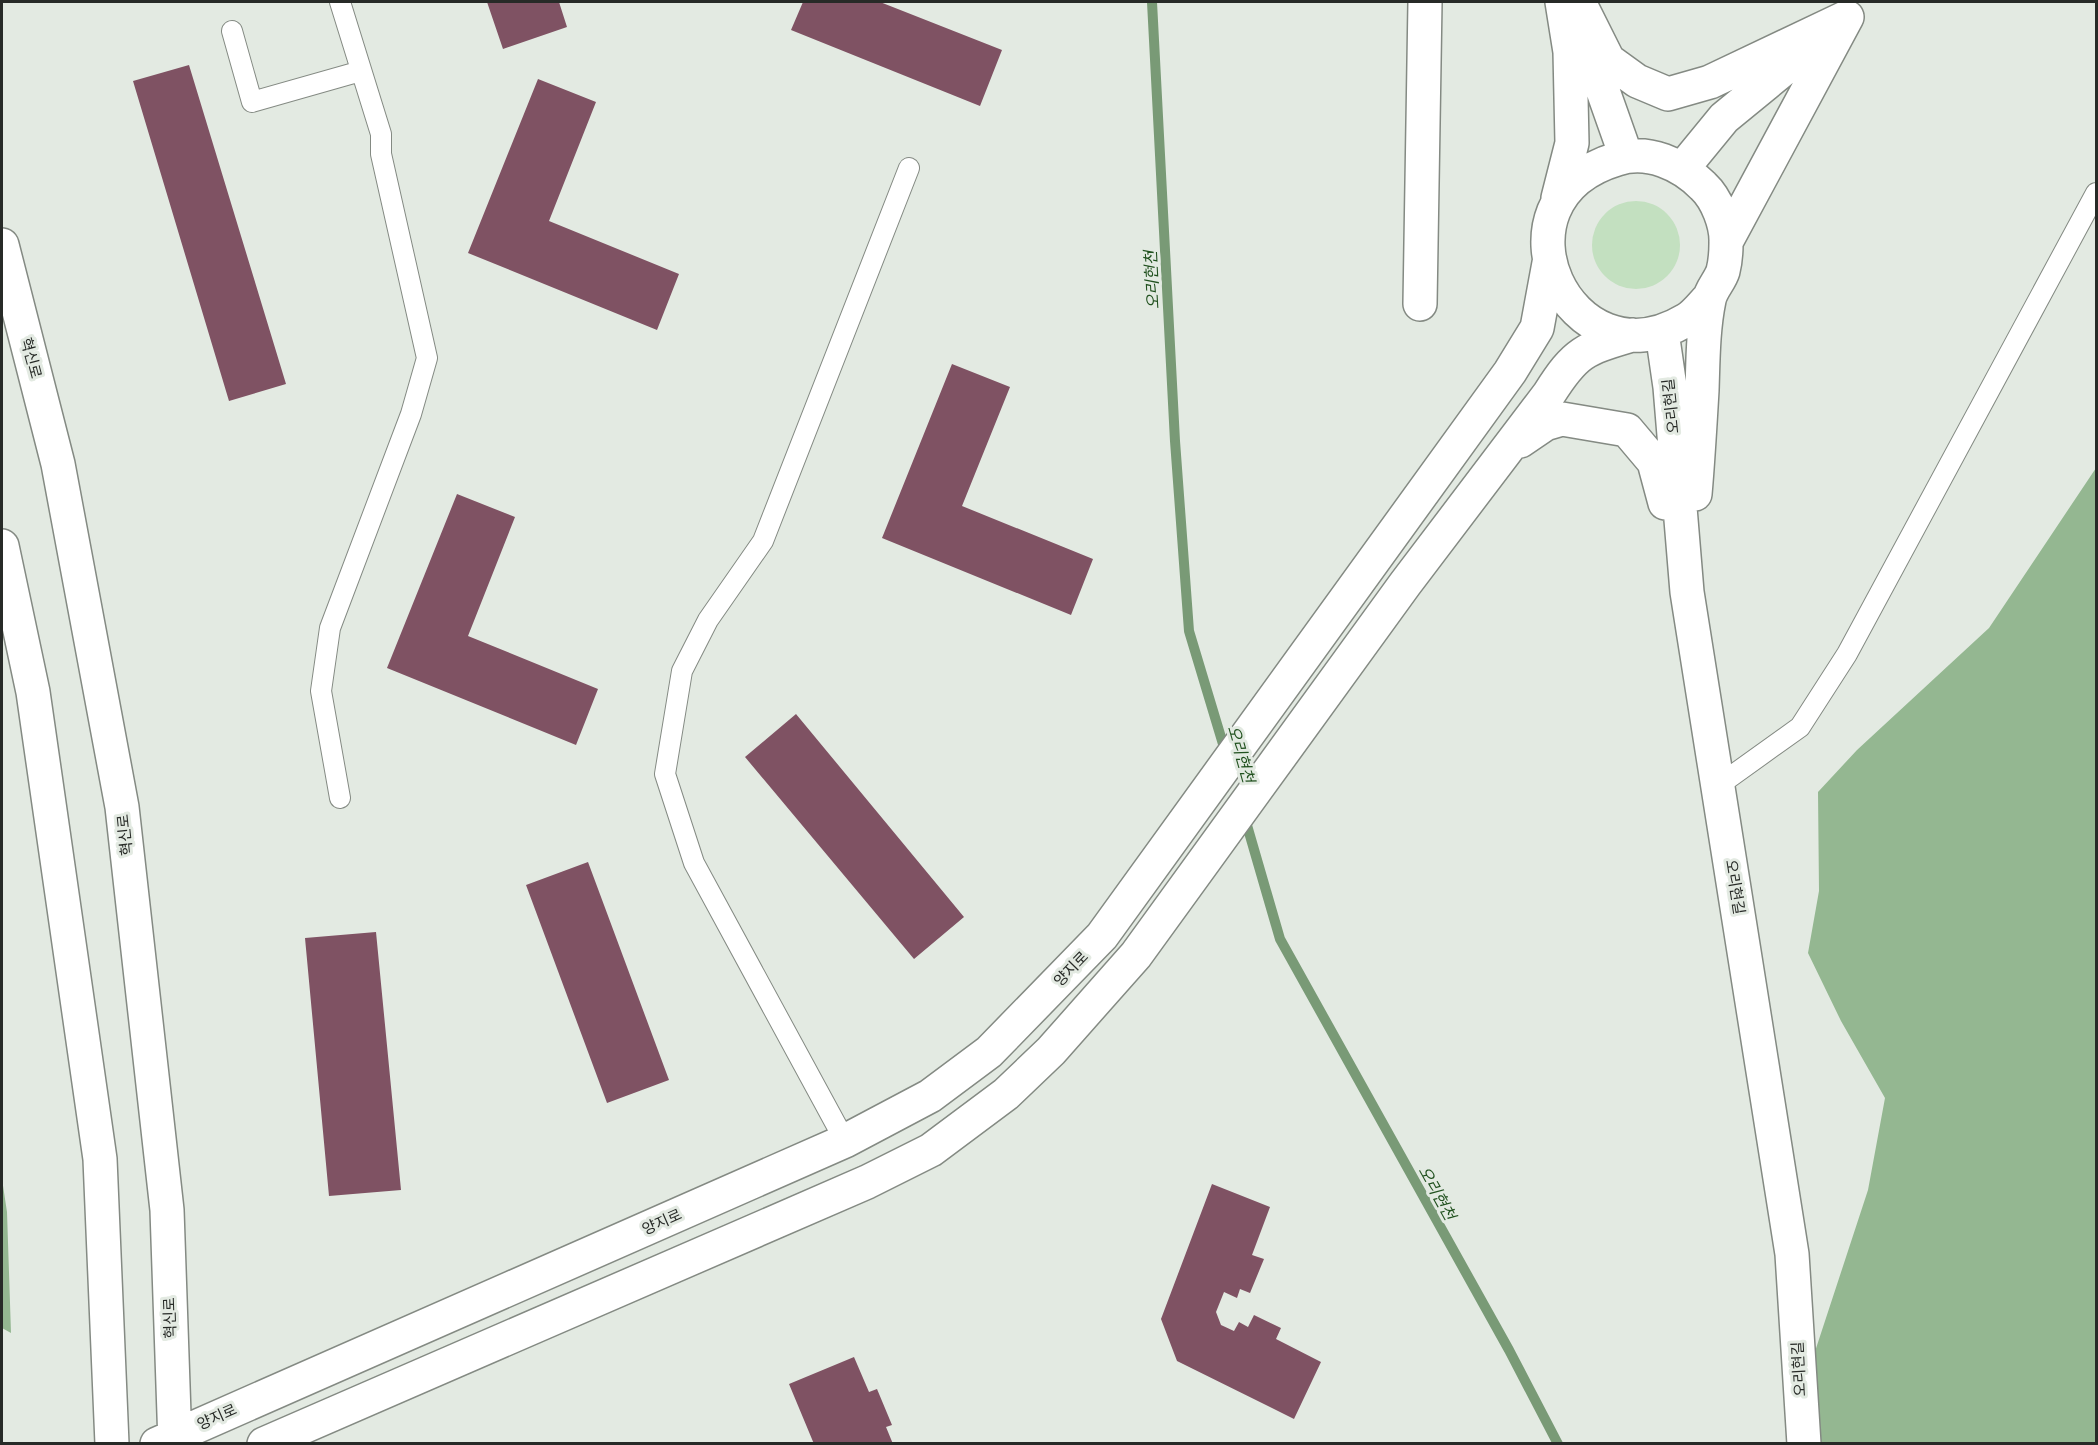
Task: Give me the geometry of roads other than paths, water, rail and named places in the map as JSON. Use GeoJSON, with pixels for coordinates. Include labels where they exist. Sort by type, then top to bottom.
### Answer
{"type":"FeatureCollection","features":[{"type":"Feature","properties":{"kind":"street"},"geometry":{"type":"LineString","coordinates":[[1420,304],[1425,2]]}},
{"type":"Feature","properties":{"kind":"street"},"geometry":{"type":"LineString","coordinates":[[1562,2],[1570,52],[1572,143],[1547,234],[1549,263],[1559,291],[1578,313],[1604,329],[1647,333]]}},
{"type":"Feature","properties":{"kind":"street"},"geometry":{"type":"LineString","coordinates":[[1571,2],[1626,156]]}},
{"type":"Feature","properties":{"kind":"street"},"geometry":{"type":"LineString","coordinates":[[1579,2],[1608,60],[1637,81],[1668,94],[1710,82],[1854,10]]}},
{"type":"Feature","properties":{"kind":"street"},"geometry":{"type":"LineString","coordinates":[[1683,168],[1724,118],[1854,10]]}},
{"type":"Feature","properties":{"kind":"street"},"geometry":{"type":"LineString","coordinates":[[1726,242],[1854,10]]}},
{"type":"Feature","properties":{"kind":"street"},"geometry":{"type":"LineString","coordinates":[[264,1443],[867,1182],[931,1150],[1006,1094],[1051,1051],[1136,955],[1405,584],[1549,394],[1568,365],[1592,347],[1647,333],[1688,319],[1709,298],[1723,271],[1726,242],[1720,213],[1705,187],[1683,168],[1655,157],[1626,156],[1597,165],[1573,181],[1556,205]]}},
{"type":"Feature","properties":{"kind":"street","name":"혁신로"},"geometry":{"type":"LineString","coordinates":[[2,245],[58,464],[122,807],[167,1210],[169,1441]]}},
{"type":"Feature","properties":{"kind":"street","name":"양지로"},"geometry":{"type":"LineString","coordinates":[[169,1441],[845,1141],[930,1096],[990,1052],[1102,936],[1510,372],[1537,328],[1549,263]]}},
{"type":"Feature","properties":{"kind":"street"},"geometry":{"type":"LineString","coordinates":[[1687,592],[1709,298]]}},
{"type":"Feature","properties":{"kind":"street","name":"오리현길"},"geometry":{"type":"LineString","coordinates":[[1647,333],[1670,387],[1687,592],[1792,1254],[1804,1443]]}},
{"type":"Feature","properties":{"kind":"street"},"geometry":{"type":"LineString","coordinates":[[1500,457],[1545,424],[1562,419],[1627,430],[1654,462],[1687,592]]}},
{"type":"Feature","properties":{"kind":"street"},"geometry":{"type":"LineString","coordinates":[[2,546],[33,692],[100,1159],[112,1443]]}},
{"type":"Feature","properties":{"kind":"street"},"geometry":{"type":"LineString","coordinates":[[845,1141],[867,1182]]}},
{"type":"Feature","properties":{"kind":"lane"},"geometry":{"type":"LineString","coordinates":[[340,2],[381,134],[381,154],[427,358],[411,414],[330,628],[321,691],[340,798]]}},
{"type":"Feature","properties":{"kind":"lane"},"geometry":{"type":"LineString","coordinates":[[232,31],[252,102],[361,71]]}},
{"type":"Feature","properties":{"kind":"lane"},"geometry":{"type":"LineString","coordinates":[[845,1141],[694,863],[665,774],[682,671],[708,620],[763,541],[909,168]]}},
{"type":"Feature","properties":{"kind":"lane"},"geometry":{"type":"LineString","coordinates":[[1719,785],[1800,727],[1847,654],[2097,193]]}},
{"type":"Feature","properties":{"kind":"waterway","name":"오리현천"},"geometry":{"type":"LineString","coordinates":[[1152,2],[1175,441],[1189,631],[1226,754]]}},
{"type":"Feature","properties":{"kind":"waterway","name":"오리현천"},"geometry":{"type":"LineString","coordinates":[[1244,815],[1280,939],[1509,1350],[1558,1444]]}}]}
